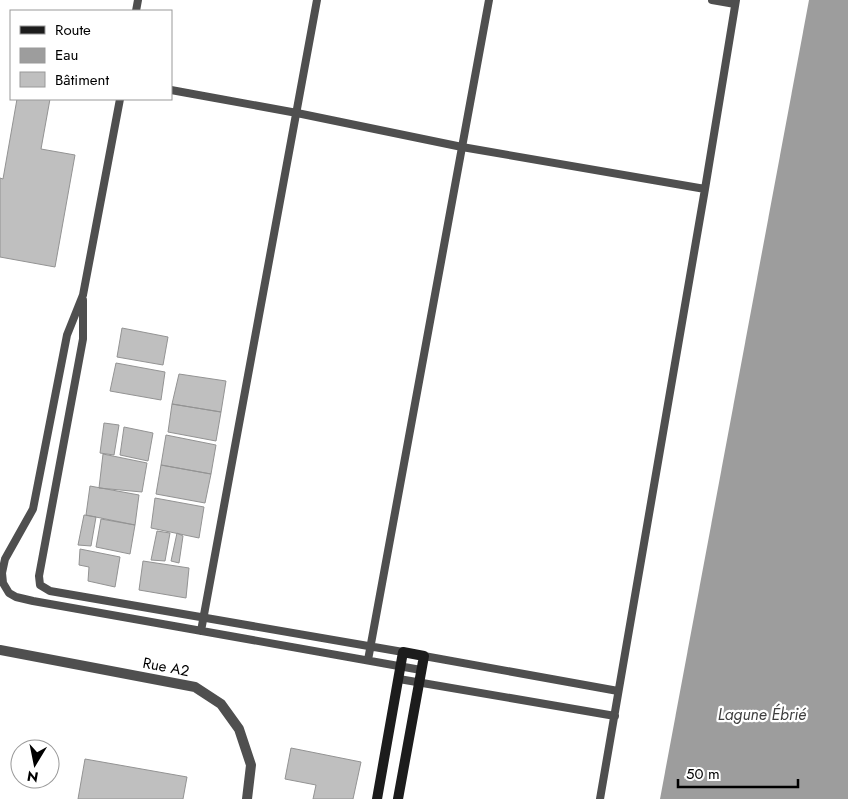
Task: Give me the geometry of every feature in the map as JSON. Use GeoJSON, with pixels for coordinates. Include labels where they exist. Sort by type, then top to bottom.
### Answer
{"type":"FeatureCollection","features":[{"type":"Feature","properties":{"kind":"street","name":"Rue A2"},"geometry":{"type":"LineString","coordinates":[[0,650],[195,687],[221,704],[239,729],[251,766],[247,799]]}},
{"type":"Feature","properties":{"kind":"street"},"geometry":{"type":"LineString","coordinates":[[377,799],[403,652],[424,656],[398,799]]}},
{"type":"Feature","properties":{"kind":"lane"},"geometry":{"type":"LineString","coordinates":[[201,631],[318,0]]}},
{"type":"Feature","properties":{"kind":"lane"},"geometry":{"type":"LineString","coordinates":[[368,660],[489,0]]}},
{"type":"Feature","properties":{"kind":"lane"},"geometry":{"type":"LineString","coordinates":[[600,799],[736,2],[712,0]]}},
{"type":"Feature","properties":{"kind":"lane"},"geometry":{"type":"LineString","coordinates":[[172,90],[297,113],[462,147],[705,189]]}},
{"type":"Feature","properties":{"kind":"lane"},"geometry":{"type":"LineString","coordinates":[[120,100],[82,296],[67,335],[33,509],[5,558],[2,573],[3,583],[9,593],[33,602],[421,670]]}},
{"type":"Feature","properties":{"kind":"lane"},"geometry":{"type":"LineString","coordinates":[[82,296],[83,339],[39,576],[40,585],[50,591],[403,652]]}},
{"type":"Feature","properties":{"kind":"lane"},"geometry":{"type":"LineString","coordinates":[[424,656],[618,692]]}},
{"type":"Feature","properties":{"kind":"lane"},"geometry":{"type":"LineString","coordinates":[[399,679],[615,716]]}},
{"type":"Feature","properties":{"kind":"water","name":"Lagune Ébrié"},"geometry":{"type":"Polygon","coordinates":[[[809,0],[848,0],[848,799],[660,799],[809,0]]]}},
{"type":"Feature","properties":{"kind":"building"},"geometry":{"type":"Polygon","coordinates":[[[17,100],[50,100],[41,149],[75,155],[55,267],[0,257],[0,178],[3,179],[17,100]]]}},
{"type":"Feature","properties":{"kind":"building"},"geometry":{"type":"Polygon","coordinates":[[[122,328],[168,337],[163,365],[117,357],[122,328]]]}},
{"type":"Feature","properties":{"kind":"building"},"geometry":{"type":"Polygon","coordinates":[[[116,363],[165,372],[161,400],[110,391],[116,363]]]}},
{"type":"Feature","properties":{"kind":"building"},"geometry":{"type":"Polygon","coordinates":[[[179,374],[226,381],[221,412],[172,404],[179,374]]]}},
{"type":"Feature","properties":{"kind":"building"},"geometry":{"type":"Polygon","coordinates":[[[172,404],[221,412],[216,441],[168,432],[172,404]]]}},
{"type":"Feature","properties":{"kind":"building"},"geometry":{"type":"Polygon","coordinates":[[[104,423],[119,425],[114,455],[100,453],[104,423]]]}},
{"type":"Feature","properties":{"kind":"building"},"geometry":{"type":"Polygon","coordinates":[[[124,427],[153,433],[148,461],[120,455],[124,427]]]}},
{"type":"Feature","properties":{"kind":"building"},"geometry":{"type":"Polygon","coordinates":[[[166,435],[216,445],[211,474],[161,465],[166,435]]]}},
{"type":"Feature","properties":{"kind":"building"},"geometry":{"type":"Polygon","coordinates":[[[103,454],[147,463],[142,492],[99,488],[103,454]]]}},
{"type":"Feature","properties":{"kind":"building"},"geometry":{"type":"Polygon","coordinates":[[[161,465],[211,474],[205,503],[156,494],[161,465]]]}},
{"type":"Feature","properties":{"kind":"building"},"geometry":{"type":"Polygon","coordinates":[[[90,486],[139,495],[135,525],[86,515],[90,486]]]}},
{"type":"Feature","properties":{"kind":"building"},"geometry":{"type":"Polygon","coordinates":[[[155,498],[204,507],[199,538],[151,528],[155,498]]]}},
{"type":"Feature","properties":{"kind":"building"},"geometry":{"type":"Polygon","coordinates":[[[84,515],[96,517],[91,546],[78,545],[84,515]]]}},
{"type":"Feature","properties":{"kind":"building"},"geometry":{"type":"Polygon","coordinates":[[[101,519],[135,525],[130,554],[96,547],[101,519]]]}},
{"type":"Feature","properties":{"kind":"building"},"geometry":{"type":"Polygon","coordinates":[[[157,531],[170,533],[165,561],[151,560],[157,531]]]}},
{"type":"Feature","properties":{"kind":"building"},"geometry":{"type":"Polygon","coordinates":[[[177,533],[183,536],[179,563],[171,561],[177,533]]]}},
{"type":"Feature","properties":{"kind":"building"},"geometry":{"type":"Polygon","coordinates":[[[80,549],[120,557],[115,587],[88,581],[89,567],[79,565],[80,549]]]}},
{"type":"Feature","properties":{"kind":"building"},"geometry":{"type":"Polygon","coordinates":[[[143,561],[189,568],[186,598],[139,590],[143,561]]]}},
{"type":"Feature","properties":{"kind":"building"},"geometry":{"type":"Polygon","coordinates":[[[291,748],[361,762],[353,799],[313,799],[316,785],[285,779],[291,748]]]}},
{"type":"Feature","properties":{"kind":"building"},"geometry":{"type":"Polygon","coordinates":[[[85,759],[187,777],[183,799],[78,799],[85,759]]]}}]}
